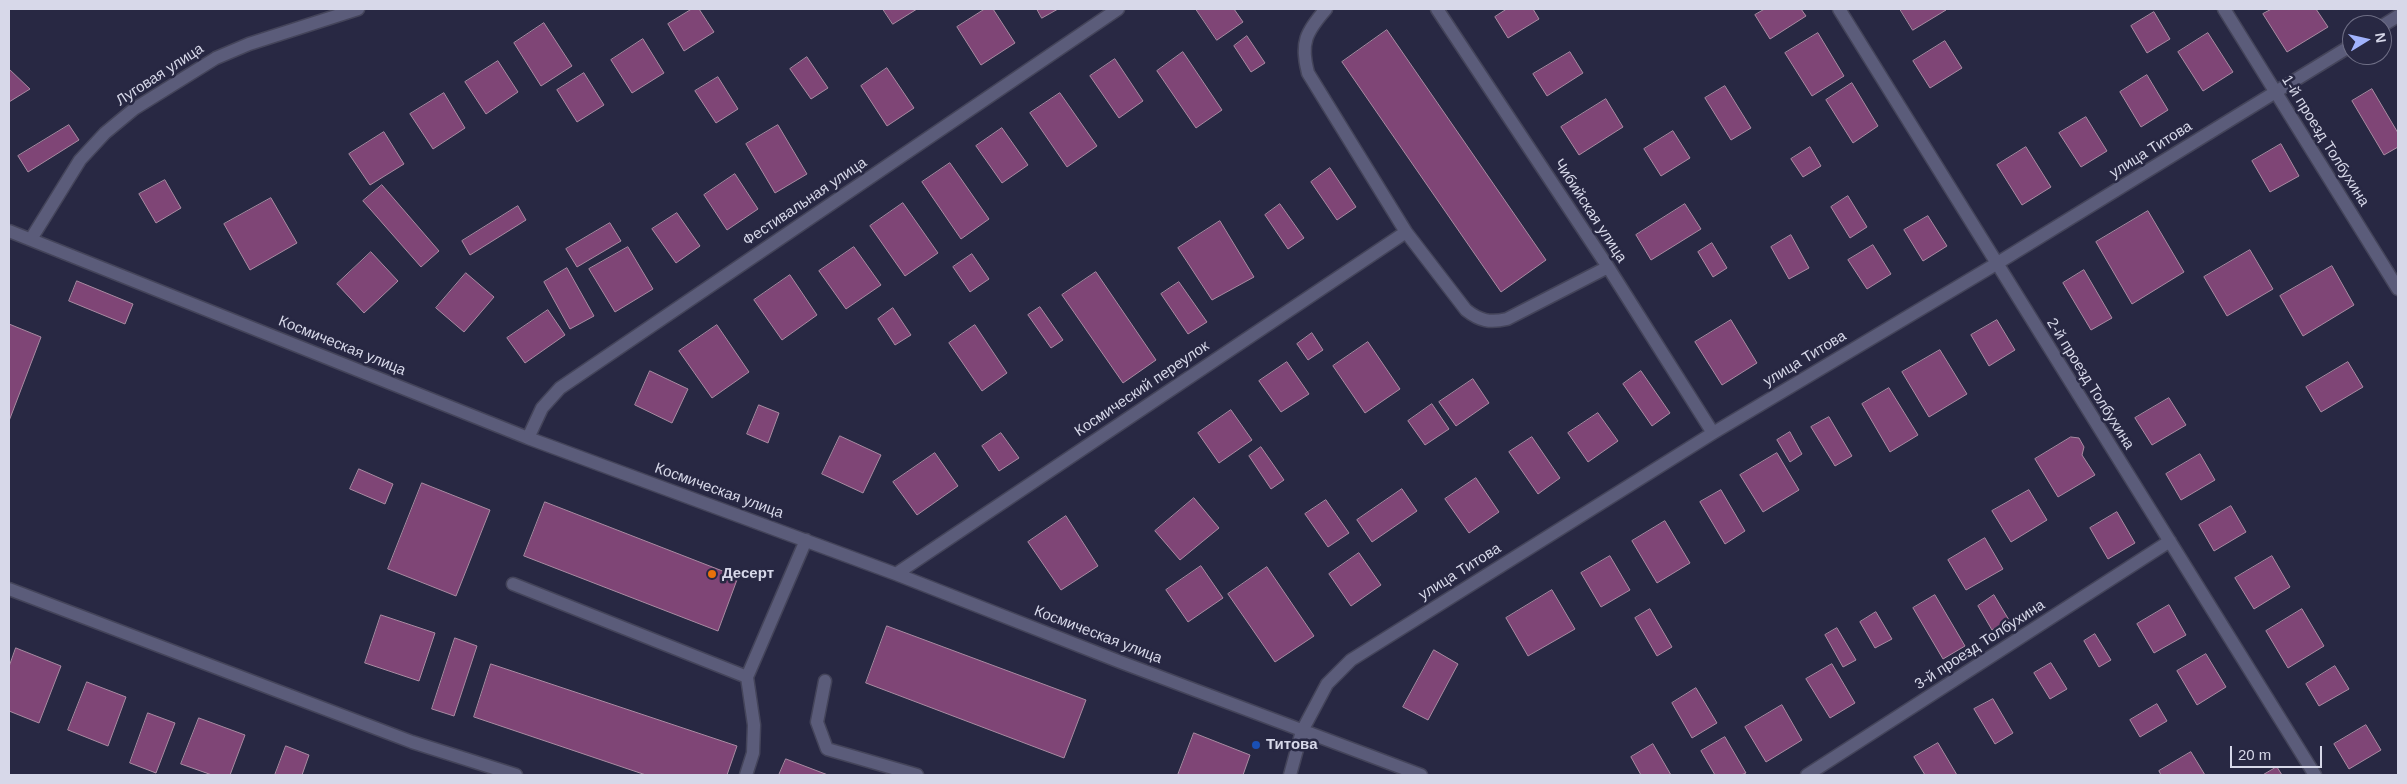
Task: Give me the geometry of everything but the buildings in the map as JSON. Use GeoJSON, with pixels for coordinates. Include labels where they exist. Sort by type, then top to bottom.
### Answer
{"type":"FeatureCollection","features":[{"type":"Feature","properties":{"kind":"street","name":"Луговая улица"},"geometry":{"type":"LineString","coordinates":[[30,239],[80,160],[105,133],[134,109],[216,58],[249,44],[358,9]]}},
{"type":"Feature","properties":{"kind":"street","name":"Фестивальная улица"},"geometry":{"type":"LineString","coordinates":[[528,438],[542,408],[560,388],[1118,9]]}},
{"type":"Feature","properties":{"kind":"street"},"geometry":{"type":"LineString","coordinates":[[1326,9],[1312,25],[1306,38],[1304,56],[1308,73],[1406,232],[1466,310],[1478,319],[1492,322],[1507,318],[1608,267]]}},
{"type":"Feature","properties":{"kind":"street","name":"Чибийская улица"},"geometry":{"type":"LineString","coordinates":[[1437,9],[1608,267],[1713,433]]}},
{"type":"Feature","properties":{"kind":"street","name":"2-й проезд Толбухина"},"geometry":{"type":"LineString","coordinates":[[1839,9],[2315,775]]}},
{"type":"Feature","properties":{"kind":"street","name":"1-й проезд Толбухина"},"geometry":{"type":"LineString","coordinates":[[2224,9],[2398,289]]}},
{"type":"Feature","properties":{"kind":"street","name":"улица Титова"},"geometry":{"type":"LineString","coordinates":[[1290,775],[1302,731],[1327,684],[1351,660],[1713,433],[1996,264],[2342,51]]}},
{"type":"Feature","properties":{"kind":"street","name":"Космическая улица"},"geometry":{"type":"LineString","coordinates":[[9,231],[528,438],[806,540],[1421,775]]}},
{"type":"Feature","properties":{"kind":"street","name":"Космический переулок"},"geometry":{"type":"LineString","coordinates":[[896,574],[1406,232]]}},
{"type":"Feature","properties":{"kind":"street"},"geometry":{"type":"LineString","coordinates":[[746,775],[753,753],[754,724],[747,677],[806,540]]}},
{"type":"Feature","properties":{"kind":"street","name":"3-й проезд Толбухина"},"geometry":{"type":"LineString","coordinates":[[1807,775],[2170,541]]}},
{"type":"Feature","properties":{"kind":"street"},"geometry":{"type":"LineString","coordinates":[[513,584],[747,677]]}},
{"type":"Feature","properties":{"kind":"street"},"geometry":{"type":"LineString","coordinates":[[9,589],[412,742],[516,775]]}},
{"type":"Feature","properties":{"kind":"street"},"geometry":{"type":"LineString","coordinates":[[825,681],[817,722],[827,749],[917,775]]}},
{"type":"Feature","properties":{"kind":"place","name":"Десерт"},"geometry":{"type":"Point","coordinates":[712,574]}},
{"type":"Feature","properties":{"kind":"place","name":"Титова"},"geometry":{"type":"Point","coordinates":[1256,745]}}]}
